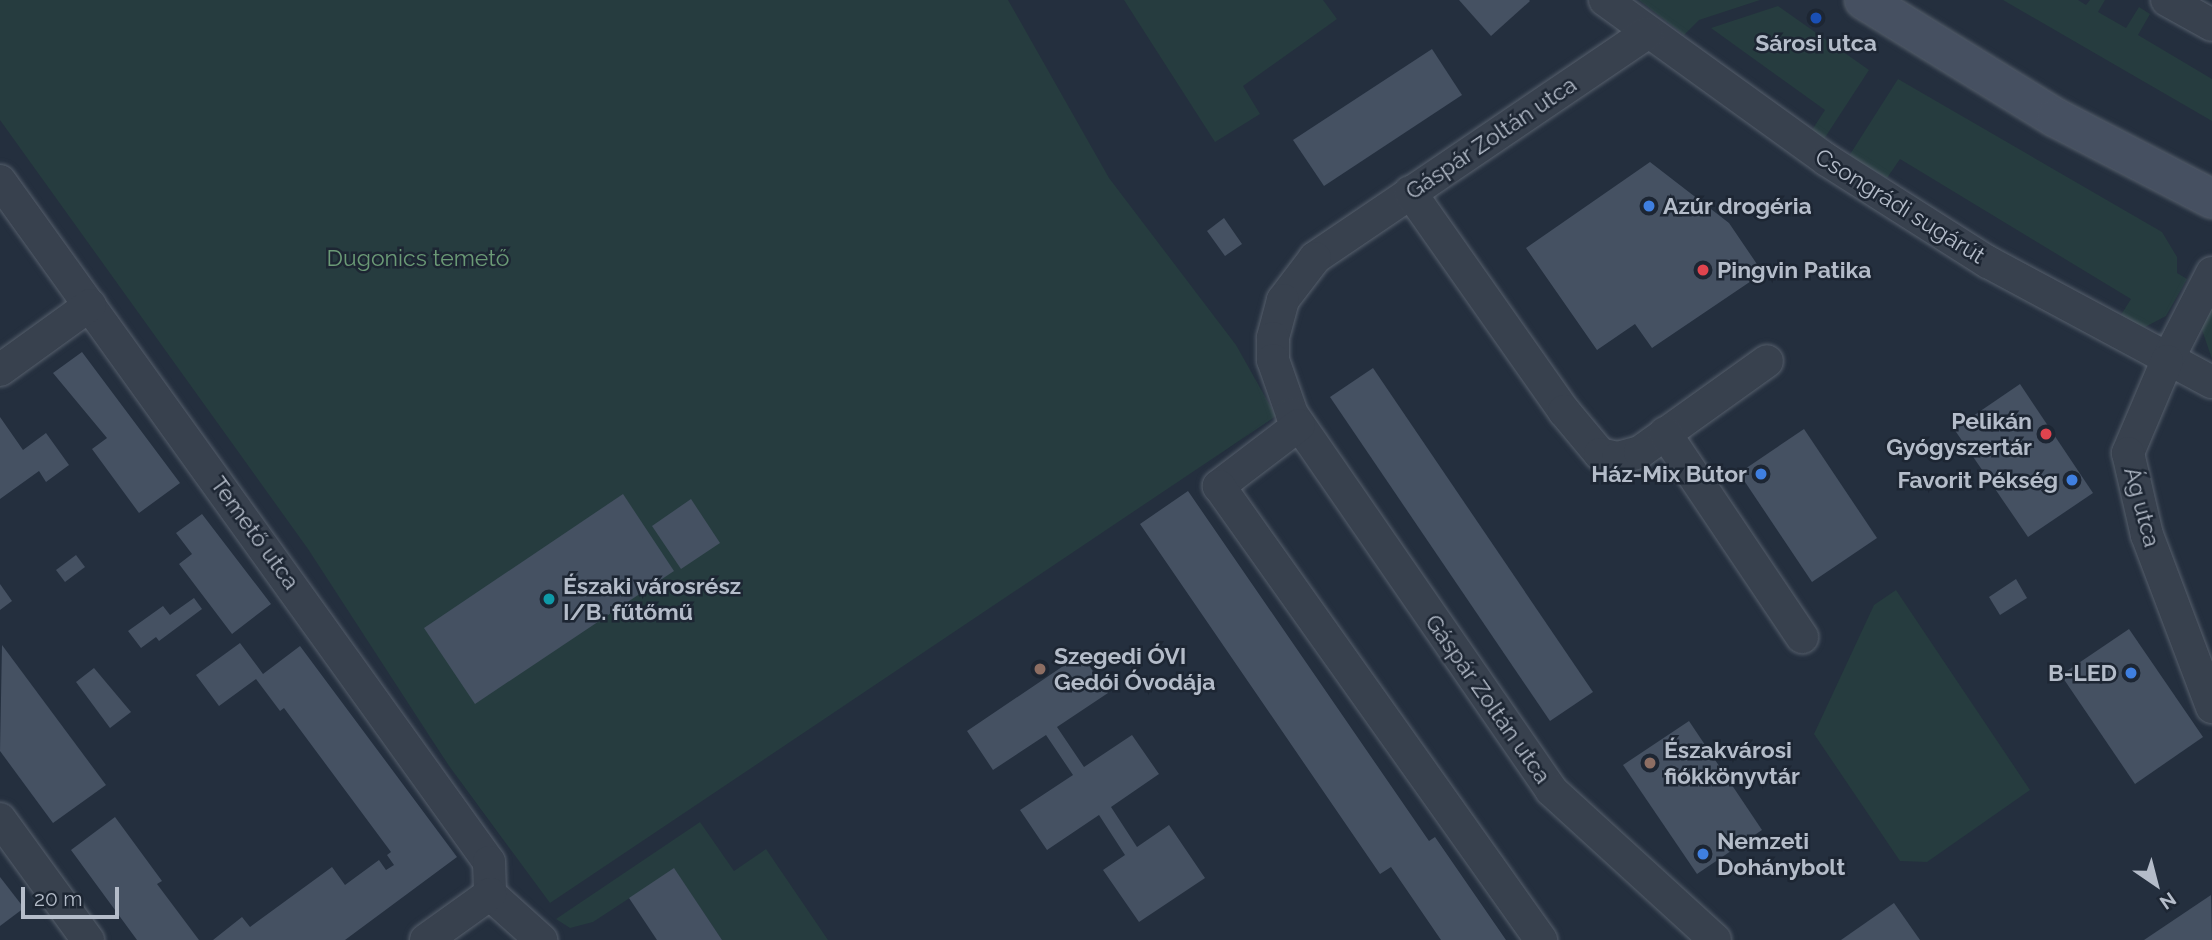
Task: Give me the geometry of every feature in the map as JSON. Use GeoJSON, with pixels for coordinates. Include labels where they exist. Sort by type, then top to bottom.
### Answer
{"type":"FeatureCollection","features":[{"type":"Feature","properties":{"kind":"main road"},"geometry":{"type":"LineString","coordinates":[[1864,0],[2056,118],[2212,199]]}},
{"type":"Feature","properties":{"kind":"street","name":"Csongrádi sugárút"},"geometry":{"type":"LineString","coordinates":[[1605,0],[1647,33],[1827,160],[1976,255],[2167,361],[2212,382]]}},
{"type":"Feature","properties":{"kind":"street"},"geometry":{"type":"LineString","coordinates":[[2167,0],[2212,24]]}},
{"type":"Feature","properties":{"kind":"street","name":"Gáspár Zoltán utca"},"geometry":{"type":"LineString","coordinates":[[1647,33],[1315,258],[1283,300],[1273,338],[1273,360],[1282,392],[1299,425],[1551,790],[1715,940]]}},
{"type":"Feature","properties":{"kind":"street","name":"Temető utca"},"geometry":{"type":"LineString","coordinates":[[0,181],[489,862],[491,894]]}},
{"type":"Feature","properties":{"kind":"street"},"geometry":{"type":"LineString","coordinates":[[1410,192],[1588,444],[1600,454],[1618,458],[1640,452],[1767,361]]}},
{"type":"Feature","properties":{"kind":"street","name":"Ág utca"},"geometry":{"type":"LineString","coordinates":[[2212,273],[2167,361],[2127,453],[2147,535],[2212,708]]}},
{"type":"Feature","properties":{"kind":"street"},"geometry":{"type":"LineString","coordinates":[[0,370],[90,305]]}},
{"type":"Feature","properties":{"kind":"street"},"geometry":{"type":"LineString","coordinates":[[1299,425],[1219,486],[1541,940]]}},
{"type":"Feature","properties":{"kind":"street"},"geometry":{"type":"LineString","coordinates":[[1665,433],[1802,637]]}},
{"type":"Feature","properties":{"kind":"street"},"geometry":{"type":"LineString","coordinates":[[0,819],[88,940]]}},
{"type":"Feature","properties":{"kind":"street"},"geometry":{"type":"LineString","coordinates":[[426,940],[491,894],[541,940]]}},
{"type":"Feature","properties":{"kind":"green space","name":"Dugonics temető"},"geometry":{"type":"Polygon","coordinates":[[[0,0],[1008,0],[1109,178],[1236,345],[1276,416],[550,903],[449,766],[308,549],[0,120],[0,0]]]}},
{"type":"Feature","properties":{"kind":"green space"},"geometry":{"type":"Polygon","coordinates":[[[1124,0],[1323,0],[1337,19],[1243,86],[1260,114],[1215,142],[1124,0]]]}},
{"type":"Feature","properties":{"kind":"green space"},"geometry":{"type":"Polygon","coordinates":[[[1639,0],[1760,0],[1699,20],[1684,35],[1639,0]]]}},
{"type":"Feature","properties":{"kind":"green space"},"geometry":{"type":"Polygon","coordinates":[[[2003,0],[2078,0],[2086,5],[2090,0],[2105,0],[2098,12],[2126,28],[2139,7],[2150,14],[2138,35],[2212,79],[2212,121],[2003,0]]]}},
{"type":"Feature","properties":{"kind":"green space"},"geometry":{"type":"Polygon","coordinates":[[[1778,6],[1869,70],[1824,139],[1812,130],[1825,110],[1711,28],[1778,6]]]}},
{"type":"Feature","properties":{"kind":"green space"},"geometry":{"type":"Polygon","coordinates":[[[1898,79],[2162,232],[2177,257],[2177,273],[2187,279],[2166,316],[2143,328],[2119,318],[2131,299],[1900,159],[1887,178],[1849,156],[1898,79]]]}},
{"type":"Feature","properties":{"kind":"green space"},"geometry":{"type":"Polygon","coordinates":[[[2212,304],[2212,359],[2201,327],[2212,304]]]}},
{"type":"Feature","properties":{"kind":"green space"},"geometry":{"type":"Polygon","coordinates":[[[1896,590],[2030,790],[1927,862],[1900,861],[1814,734],[1874,605],[1896,590]]]}},
{"type":"Feature","properties":{"kind":"green space"},"geometry":{"type":"Polygon","coordinates":[[[700,822],[734,871],[766,849],[828,940],[722,940],[674,869],[593,922],[570,928],[556,919],[700,822]]]}},
{"type":"Feature","properties":{"kind":"building"},"geometry":{"type":"Polygon","coordinates":[[[1459,0],[1529,0],[1530,1],[1491,36],[1459,0]]]}},
{"type":"Feature","properties":{"kind":"building"},"geometry":{"type":"Polygon","coordinates":[[[1432,49],[1462,95],[1324,186],[1293,140],[1432,49]]]}},
{"type":"Feature","properties":{"kind":"building"},"geometry":{"type":"Polygon","coordinates":[[[1650,162],[1729,223],[1763,273],[1652,348],[1635,324],[1597,350],[1526,248],[1650,162]]]}},
{"type":"Feature","properties":{"kind":"building"},"geometry":{"type":"Polygon","coordinates":[[[1224,218],[1242,244],[1225,256],[1207,231],[1224,218]]]}},
{"type":"Feature","properties":{"kind":"building"},"geometry":{"type":"Polygon","coordinates":[[[82,352],[180,483],[139,513],[92,449],[107,438],[53,373],[82,352]]]}},
{"type":"Feature","properties":{"kind":"building"},"geometry":{"type":"Polygon","coordinates":[[[1373,368],[1593,692],[1550,721],[1330,397],[1373,368]]]}},
{"type":"Feature","properties":{"kind":"building"},"geometry":{"type":"Polygon","coordinates":[[[2020,384],[2093,493],[2028,537],[1954,429],[2020,384]]]}},
{"type":"Feature","properties":{"kind":"building"},"geometry":{"type":"Polygon","coordinates":[[[0,417],[23,450],[46,433],[69,465],[46,482],[39,471],[0,499],[0,417]]]}},
{"type":"Feature","properties":{"kind":"building"},"geometry":{"type":"Polygon","coordinates":[[[1804,429],[1877,538],[1812,582],[1739,473],[1804,429]]]}},
{"type":"Feature","properties":{"kind":"building"},"geometry":{"type":"Polygon","coordinates":[[[1188,491],[1429,841],[1435,837],[1506,940],[1441,940],[1391,867],[1380,874],[1140,524],[1188,491]]]}},
{"type":"Feature","properties":{"kind":"building","name":"Északi városrész I/B. fűtőmű"},"geometry":{"type":"Polygon","coordinates":[[[623,494],[674,571],[475,704],[424,628],[623,494]]]}},
{"type":"Feature","properties":{"kind":"building"},"geometry":{"type":"Polygon","coordinates":[[[691,499],[720,543],[681,569],[652,526],[691,499]]]}},
{"type":"Feature","properties":{"kind":"building"},"geometry":{"type":"Polygon","coordinates":[[[202,514],[271,604],[232,634],[179,564],[192,554],[176,533],[202,514]]]}},
{"type":"Feature","properties":{"kind":"building"},"geometry":{"type":"Polygon","coordinates":[[[76,555],[85,567],[65,582],[56,570],[76,555]]]}},
{"type":"Feature","properties":{"kind":"building"},"geometry":{"type":"Polygon","coordinates":[[[2016,579],[2027,598],[2000,615],[1989,597],[2016,579]]]}},
{"type":"Feature","properties":{"kind":"building"},"geometry":{"type":"Polygon","coordinates":[[[0,584],[12,601],[0,610],[0,584]]]}},
{"type":"Feature","properties":{"kind":"building"},"geometry":{"type":"Polygon","coordinates":[[[194,598],[202,609],[159,641],[156,637],[141,648],[128,631],[163,606],[170,615],[194,598]]]}},
{"type":"Feature","properties":{"kind":"building"},"geometry":{"type":"Polygon","coordinates":[[[2129,629],[2203,737],[2135,784],[2061,675],[2129,629]]]}},
{"type":"Feature","properties":{"kind":"building"},"geometry":{"type":"Polygon","coordinates":[[[240,643],[263,674],[300,646],[457,857],[345,940],[213,940],[242,917],[250,927],[332,867],[345,885],[379,860],[386,870],[394,865],[387,855],[391,852],[284,708],[280,711],[256,679],[219,706],[196,675],[240,643]]]}},
{"type":"Feature","properties":{"kind":"building"},"geometry":{"type":"Polygon","coordinates":[[[2,645],[106,785],[53,823],[0,751],[2,645]]]}},
{"type":"Feature","properties":{"kind":"building"},"geometry":{"type":"Polygon","coordinates":[[[1081,654],[1108,693],[1057,727],[1084,767],[1132,735],[1159,774],[1111,807],[1137,847],[1169,825],[1205,878],[1139,922],[1103,870],[1125,855],[1099,815],[1047,850],[1020,810],[1073,775],[1046,735],[993,770],[967,731],[1081,654]]]}},
{"type":"Feature","properties":{"kind":"building"},"geometry":{"type":"Polygon","coordinates":[[[94,668],[131,712],[110,728],[76,682],[94,668]]]}},
{"type":"Feature","properties":{"kind":"building"},"geometry":{"type":"Polygon","coordinates":[[[1689,721],[1762,830],[1697,874],[1623,765],[1689,721]]]}},
{"type":"Feature","properties":{"kind":"building"},"geometry":{"type":"Polygon","coordinates":[[[115,817],[162,881],[157,884],[199,940],[137,940],[71,850],[115,817]]]}},
{"type":"Feature","properties":{"kind":"building"},"geometry":{"type":"Polygon","coordinates":[[[674,868],[722,940],[657,940],[629,898],[674,868]]]}},
{"type":"Feature","properties":{"kind":"building"},"geometry":{"type":"Polygon","coordinates":[[[0,877],[24,908],[0,926],[0,877]]]}},
{"type":"Feature","properties":{"kind":"building"},"geometry":{"type":"Polygon","coordinates":[[[2211,895],[2212,940],[2144,940],[2211,895]]]}},
{"type":"Feature","properties":{"kind":"building"},"geometry":{"type":"Polygon","coordinates":[[[1894,903],[1920,940],[1841,940],[1894,903]]]}},
{"type":"Feature","properties":{"kind":"place","name":"Sárosi utca"},"geometry":{"type":"Point","coordinates":[1816,18]}},
{"type":"Feature","properties":{"kind":"place","name":"Azúr drogéria"},"geometry":{"type":"Point","coordinates":[1649,206]}},
{"type":"Feature","properties":{"kind":"place","name":"Pingvin Patika"},"geometry":{"type":"Point","coordinates":[1703,270]}},
{"type":"Feature","properties":{"kind":"place","name":"Pelikán Gyógyszertár"},"geometry":{"type":"Point","coordinates":[2046,434]}},
{"type":"Feature","properties":{"kind":"place","name":"Ház-Mix Bútor"},"geometry":{"type":"Point","coordinates":[1761,474]}},
{"type":"Feature","properties":{"kind":"place","name":"Favorit Pékség"},"geometry":{"type":"Point","coordinates":[2072,480]}},
{"type":"Feature","properties":{"kind":"place","name":"Északi városrész I/B. fűtőmű"},"geometry":{"type":"Point","coordinates":[549,599]}},
{"type":"Feature","properties":{"kind":"place","name":"Szegedi ÓVI Gedói Óvodája"},"geometry":{"type":"Point","coordinates":[1040,669]}},
{"type":"Feature","properties":{"kind":"place","name":"B-LED"},"geometry":{"type":"Point","coordinates":[2131,673]}},
{"type":"Feature","properties":{"kind":"place","name":"Északvárosi fiókkönyvtár"},"geometry":{"type":"Point","coordinates":[1650,763]}},
{"type":"Feature","properties":{"kind":"place","name":"Nemzeti Dohánybolt"},"geometry":{"type":"Point","coordinates":[1703,854]}}]}
